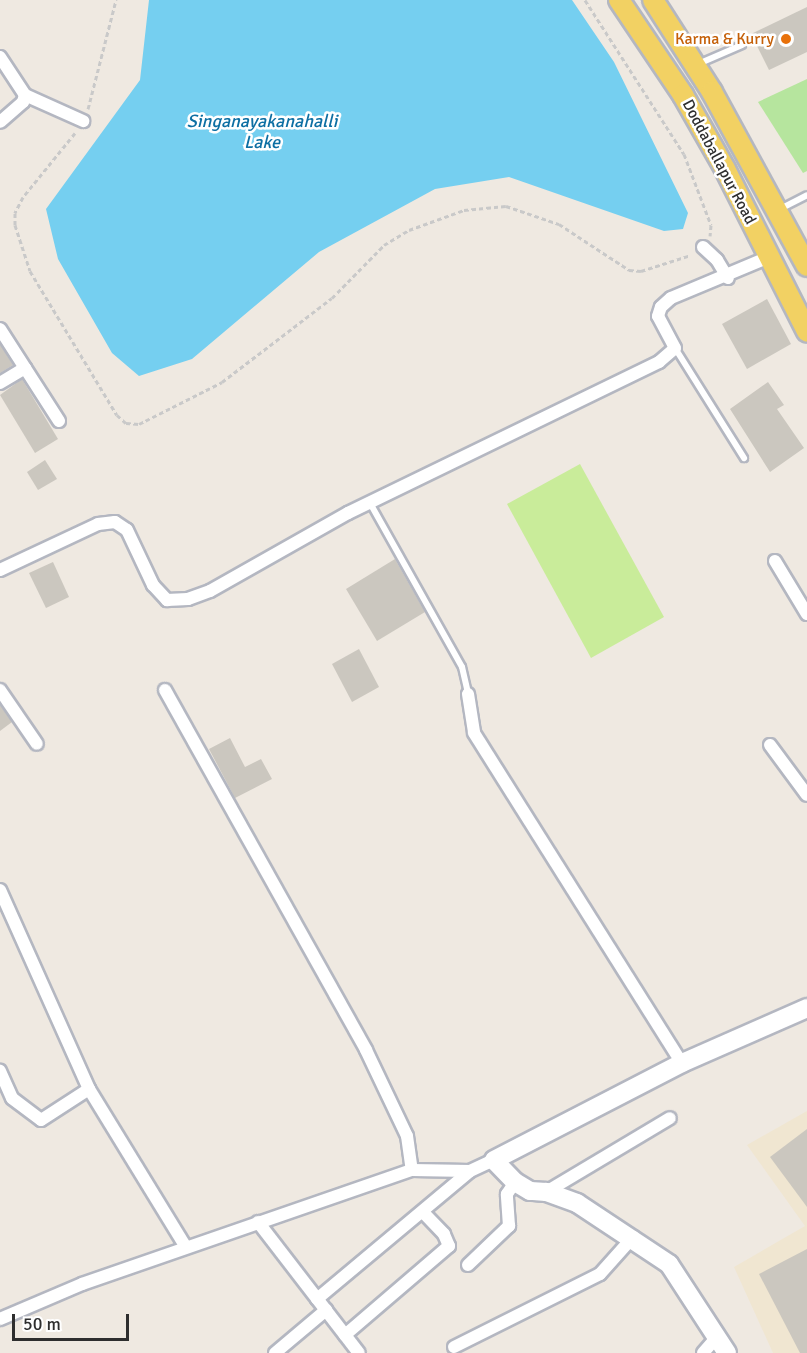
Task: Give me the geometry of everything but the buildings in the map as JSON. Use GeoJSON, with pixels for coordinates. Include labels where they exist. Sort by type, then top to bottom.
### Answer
{"type":"FeatureCollection","features":[{"type":"Feature","properties":{"kind":"main road","name":"Doddaballapur Road"},"geometry":{"type":"LineString","coordinates":[[619,0],[683,95],[807,331]]}},
{"type":"Feature","properties":{"kind":"main road","name":"Doddaballapur Road"},"geometry":{"type":"LineString","coordinates":[[653,0],[695,65],[807,266]]}},
{"type":"Feature","properties":{"kind":"street"},"geometry":{"type":"LineString","coordinates":[[0,57],[24,95],[83,121]]}},
{"type":"Feature","properties":{"kind":"street"},"geometry":{"type":"LineString","coordinates":[[0,122],[23,102],[24,95]]}},
{"type":"Feature","properties":{"kind":"street"},"geometry":{"type":"LineString","coordinates":[[703,247],[717,260],[728,278]]}},
{"type":"Feature","properties":{"kind":"street"},"geometry":{"type":"LineString","coordinates":[[0,570],[98,524],[115,522],[127,530],[153,585],[167,600],[188,599],[210,591],[370,503],[647,368],[675,348],[658,316],[661,307],[671,298],[728,278],[769,257]]}},
{"type":"Feature","properties":{"kind":"street"},"geometry":{"type":"LineString","coordinates":[[0,329],[59,421]]}},
{"type":"Feature","properties":{"kind":"street"},"geometry":{"type":"LineString","coordinates":[[0,383],[25,368]]}},
{"type":"Feature","properties":{"kind":"street"},"geometry":{"type":"LineString","coordinates":[[775,561],[807,614]]}},
{"type":"Feature","properties":{"kind":"street"},"geometry":{"type":"LineString","coordinates":[[0,690],[37,744]]}},
{"type":"Feature","properties":{"kind":"street"},"geometry":{"type":"LineString","coordinates":[[165,690],[366,1050],[407,1136],[412,1170]]}},
{"type":"Feature","properties":{"kind":"street"},"geometry":{"type":"LineString","coordinates":[[468,694],[474,733],[682,1063]]}},
{"type":"Feature","properties":{"kind":"street"},"geometry":{"type":"LineString","coordinates":[[770,745],[807,795]]}},
{"type":"Feature","properties":{"kind":"street"},"geometry":{"type":"LineString","coordinates":[[0,890],[89,1089],[186,1247]]}},
{"type":"Feature","properties":{"kind":"street"},"geometry":{"type":"LineString","coordinates":[[317,1299],[423,1212],[470,1170],[494,1160],[682,1063],[807,1008]]}},
{"type":"Feature","properties":{"kind":"street"},"geometry":{"type":"LineString","coordinates":[[0,1071],[12,1098],[41,1120],[89,1089]]}},
{"type":"Feature","properties":{"kind":"street"},"geometry":{"type":"LineString","coordinates":[[546,1192],[670,1118]]}},
{"type":"Feature","properties":{"kind":"street"},"geometry":{"type":"LineString","coordinates":[[494,1160],[515,1182],[530,1191],[546,1192],[577,1203],[669,1264],[727,1353]]}},
{"type":"Feature","properties":{"kind":"street"},"geometry":{"type":"LineString","coordinates":[[0,1319],[186,1247],[412,1170],[470,1170]]}},
{"type":"Feature","properties":{"kind":"street"},"geometry":{"type":"LineString","coordinates":[[468,1265],[509,1226],[507,1194],[515,1182]]}},
{"type":"Feature","properties":{"kind":"street"},"geometry":{"type":"LineString","coordinates":[[345,1335],[449,1246],[444,1234],[423,1212]]}},
{"type":"Feature","properties":{"kind":"street"},"geometry":{"type":"LineString","coordinates":[[258,1222],[357,1352]]}},
{"type":"Feature","properties":{"kind":"street"},"geometry":{"type":"LineString","coordinates":[[454,1347],[600,1274],[633,1238]]}},
{"type":"Feature","properties":{"kind":"street"},"geometry":{"type":"LineString","coordinates":[[275,1353],[326,1310]]}},
{"type":"Feature","properties":{"kind":"street"},"geometry":{"type":"LineString","coordinates":[[703,1353],[717,1337]]}},
{"type":"Feature","properties":{"kind":"lane"},"geometry":{"type":"LineString","coordinates":[[695,65],[742,45]]}},
{"type":"Feature","properties":{"kind":"lane"},"geometry":{"type":"LineString","coordinates":[[777,210],[807,195]]}},
{"type":"Feature","properties":{"kind":"lane"},"geometry":{"type":"LineString","coordinates":[[675,348],[744,458]]}},
{"type":"Feature","properties":{"kind":"lane"},"geometry":{"type":"LineString","coordinates":[[370,503],[462,667],[468,694]]}},
{"type":"Feature","properties":{"kind":"path"},"geometry":{"type":"LineString","coordinates":[[116,0],[83,121],[22,197],[15,213],[15,225],[30,271],[117,415],[126,423],[139,424],[222,382],[332,298],[384,245],[409,230],[464,210],[506,206],[559,224],[629,270],[641,272],[703,247],[710,237],[711,225],[684,154],[585,0]]}},
{"type":"Feature","properties":{"kind":"shaded area"},"geometry":{"type":"Polygon","coordinates":[[[807,1111],[807,1353],[773,1353],[734,1267],[805,1226],[747,1145],[807,1111]]]}},
{"type":"Feature","properties":{"kind":"green space"},"geometry":{"type":"Polygon","coordinates":[[[807,79],[807,171],[803,173],[758,102],[807,79]]]}},
{"type":"Feature","properties":{"kind":"green space"},"geometry":{"type":"Polygon","coordinates":[[[580,464],[664,617],[591,658],[507,504],[580,464]]]}},
{"type":"Feature","properties":{"kind":"water","name":"Singanayakanahalli Lake"},"geometry":{"type":"Polygon","coordinates":[[[149,0],[572,0],[614,62],[688,213],[683,229],[664,231],[509,177],[435,189],[319,252],[192,359],[139,376],[112,353],[58,259],[46,209],[140,80],[149,0]]]}},
{"type":"Feature","properties":{"kind":"place","name":"Karma & Kurry"},"geometry":{"type":"Point","coordinates":[786,39]}}]}
